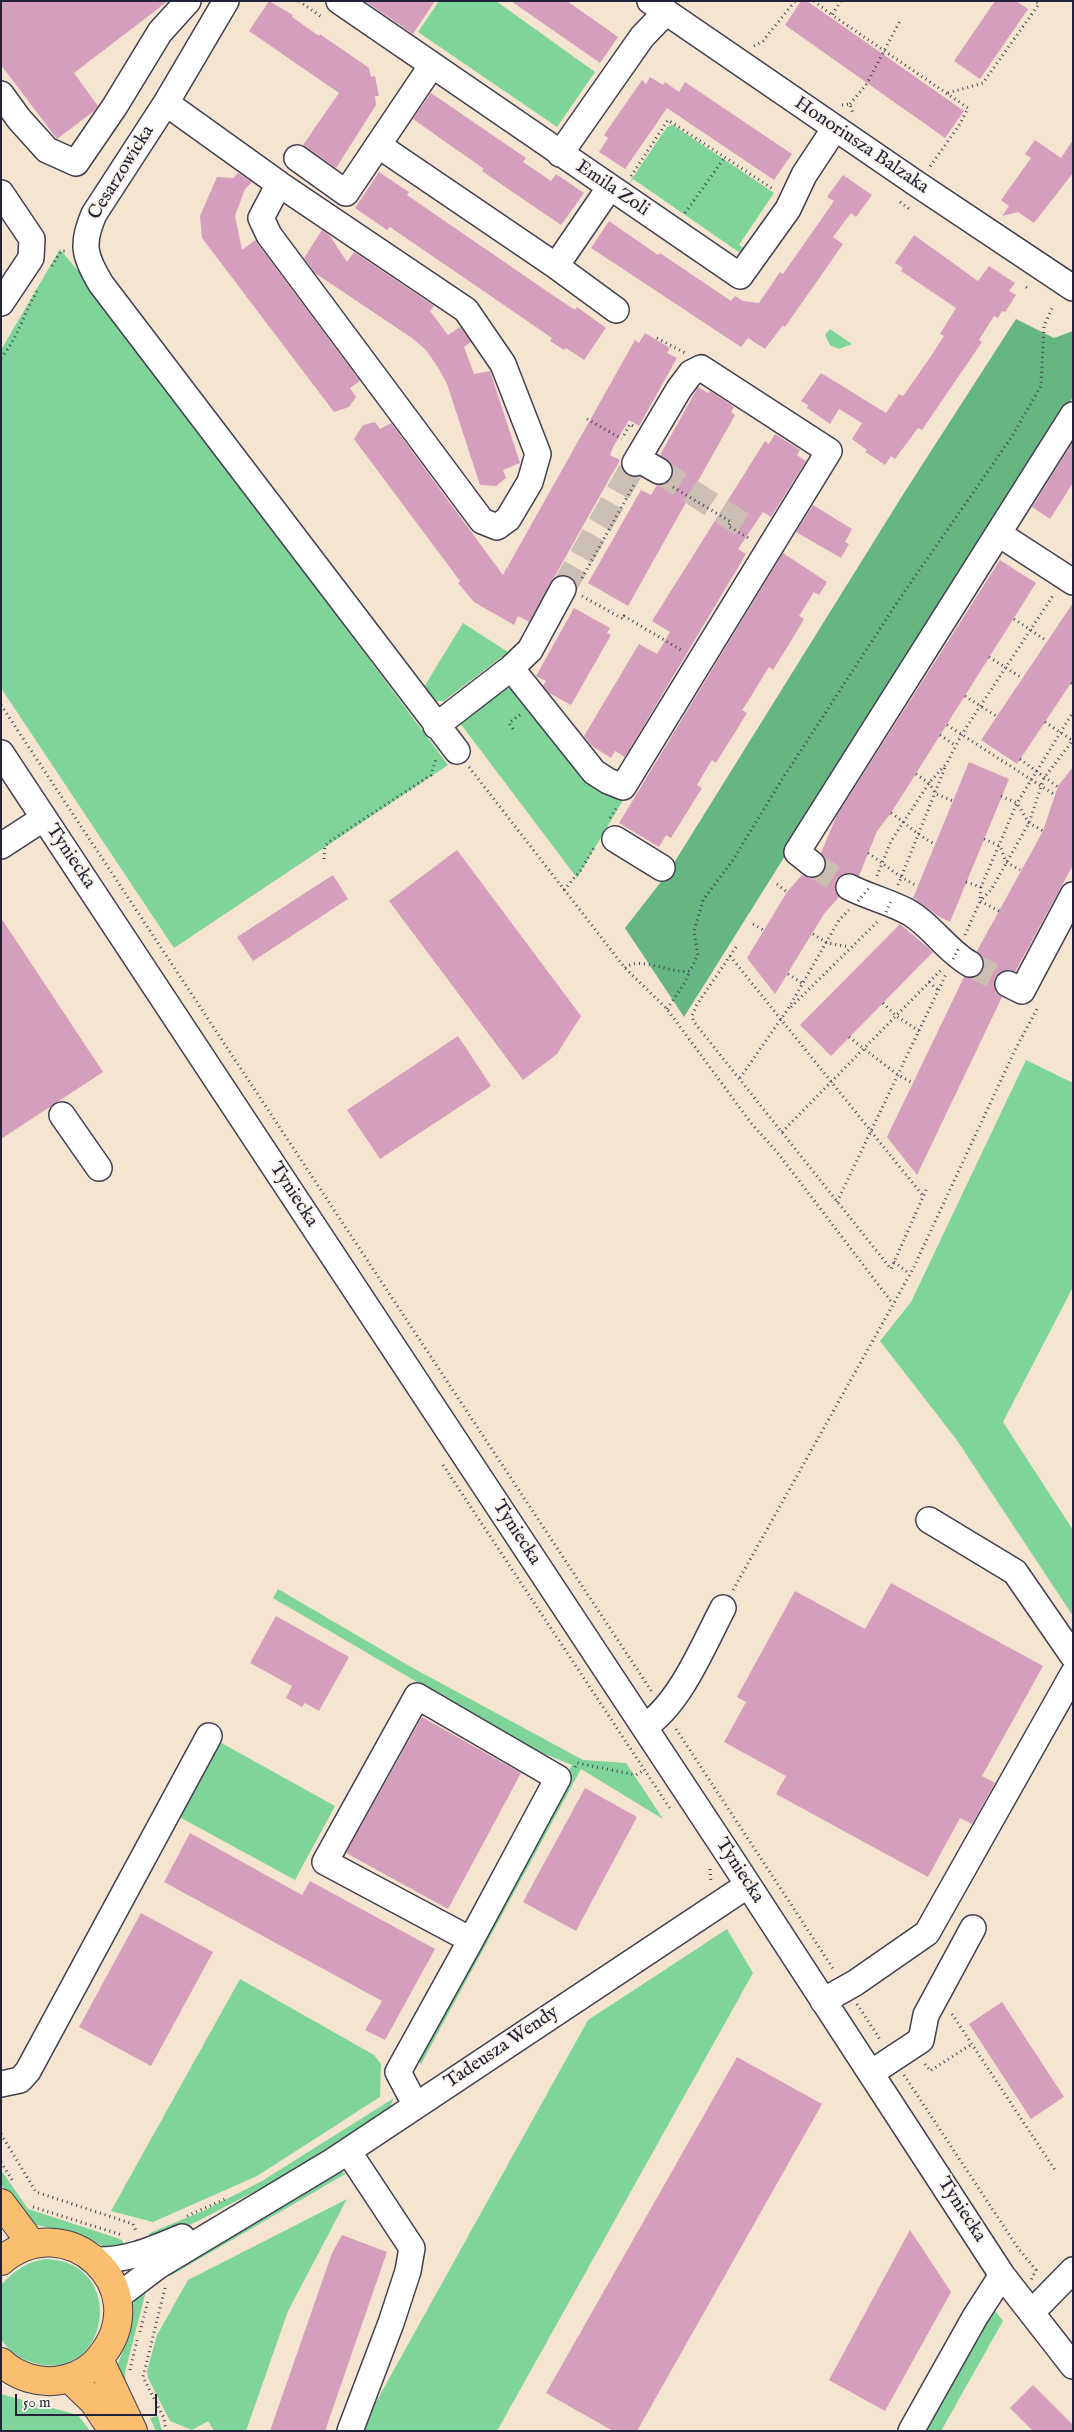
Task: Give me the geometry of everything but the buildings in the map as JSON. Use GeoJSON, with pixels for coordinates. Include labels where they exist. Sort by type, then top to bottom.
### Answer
{"type":"FeatureCollection","features":[{"type":"Feature","properties":{"kind":"main road"},"geometry":{"type":"LineString","coordinates":[[9,2196],[32,2244]]}},
{"type":"Feature","properties":{"kind":"main road"},"geometry":{"type":"LineString","coordinates":[[1,2260],[15,2250],[32,2244],[49,2242],[66,2244],[86,2253],[95,2260],[109,2277],[117,2297],[117,2324],[114,2337],[91,2367],[69,2378],[43,2381],[17,2374],[1,2362]]}},
{"type":"Feature","properties":{"kind":"main road"},"geometry":{"type":"LineString","coordinates":[[99,2359],[133,2431]]}},
{"type":"Feature","properties":{"kind":"main road"},"geometry":{"type":"LineString","coordinates":[[69,2378],[94,2402],[113,2431]]}},
{"type":"Feature","properties":{"kind":"street"},"geometry":{"type":"LineString","coordinates":[[1,94],[19,119],[47,150],[76,163],[115,106],[160,32],[188,1]]}},
{"type":"Feature","properties":{"kind":"street","name":"Cesarzowicka"},"geometry":{"type":"LineString","coordinates":[[85,246],[88,227],[94,214],[166,103],[226,1]]}},
{"type":"Feature","properties":{"kind":"street","name":"Emila Zoli"},"geometry":{"type":"LineString","coordinates":[[345,3],[560,154],[618,185],[740,276],[788,209],[804,176],[834,128]]}},
{"type":"Feature","properties":{"kind":"street"},"geometry":{"type":"LineString","coordinates":[[560,154],[642,37],[658,7]]}},
{"type":"Feature","properties":{"kind":"street","name":"Honoriusza Balzaka"},"geometry":{"type":"LineString","coordinates":[[658,7],[834,128],[1073,288]]}},
{"type":"Feature","properties":{"kind":"street"},"geometry":{"type":"LineString","coordinates":[[297,158],[346,193],[432,65]]}},
{"type":"Feature","properties":{"kind":"street"},"geometry":{"type":"LineString","coordinates":[[166,103],[278,184],[466,310],[503,364],[538,454],[525,490],[508,519],[497,527],[482,521],[269,235],[262,218],[278,184]]}},
{"type":"Feature","properties":{"kind":"street"},"geometry":{"type":"LineString","coordinates":[[378,145],[556,266],[616,310]]}},
{"type":"Feature","properties":{"kind":"street"},"geometry":{"type":"LineString","coordinates":[[556,266],[618,185]]}},
{"type":"Feature","properties":{"kind":"street"},"geometry":{"type":"LineString","coordinates":[[1,193],[32,238],[31,258],[1,303]]}},
{"type":"Feature","properties":{"kind":"street"},"geometry":{"type":"LineString","coordinates":[[85,246],[87,262],[102,284],[445,737],[530,650],[572,588]]}},
{"type":"Feature","properties":{"kind":"street"},"geometry":{"type":"LineString","coordinates":[[512,668],[594,772],[608,781],[623,787],[829,451],[701,368],[696,369],[679,389],[643,467]]}},
{"type":"Feature","properties":{"kind":"street"},"geometry":{"type":"LineString","coordinates":[[812,864],[796,852],[1073,415]]}},
{"type":"Feature","properties":{"kind":"street"},"geometry":{"type":"LineString","coordinates":[[999,534],[1069,579]]}},
{"type":"Feature","properties":{"kind":"street","name":"Tyniecka"},"geometry":{"type":"LineString","coordinates":[[1,753],[748,1885],[1002,2275],[1032,2311]]}},
{"type":"Feature","properties":{"kind":"street"},"geometry":{"type":"LineString","coordinates":[[1,846],[44,818]]}},
{"type":"Feature","properties":{"kind":"street"},"geometry":{"type":"LineString","coordinates":[[615,839],[662,868]]}},
{"type":"Feature","properties":{"kind":"street"},"geometry":{"type":"LineString","coordinates":[[862,890],[867,897],[910,913],[958,956]]}},
{"type":"Feature","properties":{"kind":"street"},"geometry":{"type":"LineString","coordinates":[[1008,984],[1022,991],[1073,895]]}},
{"type":"Feature","properties":{"kind":"street"},"geometry":{"type":"LineString","coordinates":[[62,1114],[99,1168]]}},
{"type":"Feature","properties":{"kind":"street"},"geometry":{"type":"LineString","coordinates":[[929,1520],[1015,1572],[1073,1656]]}},
{"type":"Feature","properties":{"kind":"street"},"geometry":{"type":"LineString","coordinates":[[644,1727],[664,1711],[686,1676],[723,1608]]}},
{"type":"Feature","properties":{"kind":"street"},"geometry":{"type":"LineString","coordinates":[[824,2001],[927,1933],[1073,1674]]}},
{"type":"Feature","properties":{"kind":"street"},"geometry":{"type":"LineString","coordinates":[[416,2106],[398,2072],[471,1940],[558,1778],[417,1696],[325,1862],[471,1940]]}},
{"type":"Feature","properties":{"kind":"street"},"geometry":{"type":"LineString","coordinates":[[1,2084],[20,2080],[28,2070],[209,1736]]}},
{"type":"Feature","properties":{"kind":"street","name":"Tadeusza Wendy"},"geometry":{"type":"LineString","coordinates":[[117,2297],[147,2273],[254,2207],[300,2182],[348,2151],[748,1885]]}},
{"type":"Feature","properties":{"kind":"street"},"geometry":{"type":"LineString","coordinates":[[871,2073],[897,2064],[921,2040],[926,2015],[973,1928]]}},
{"type":"Feature","properties":{"kind":"street"},"geometry":{"type":"LineString","coordinates":[[348,2151],[412,2248],[408,2271],[391,2323],[350,2431]]}},
{"type":"Feature","properties":{"kind":"street","name":"Tadeusza Wendy"},"geometry":{"type":"LineString","coordinates":[[95,2260],[114,2260],[138,2255],[254,2207]]}},
{"type":"Feature","properties":{"kind":"street"},"geometry":{"type":"LineString","coordinates":[[1032,2311],[1073,2270]]}},
{"type":"Feature","properties":{"kind":"street"},"geometry":{"type":"LineString","coordinates":[[912,2431],[975,2317],[1002,2275]]}},
{"type":"Feature","properties":{"kind":"street"},"geometry":{"type":"LineString","coordinates":[[1032,2311],[1073,2341]]}},
{"type":"Feature","properties":{"kind":"street"},"geometry":{"type":"LineString","coordinates":[[1032,2311],[1073,2366]]}},
{"type":"Feature","properties":{"kind":"path"},"geometry":{"type":"LineString","coordinates":[[736,60],[764,41],[795,1]]}},
{"type":"Feature","properties":{"kind":"path"},"geometry":{"type":"LineString","coordinates":[[814,1],[968,108],[960,124],[917,184]]}},
{"type":"Feature","properties":{"kind":"path"},"geometry":{"type":"LineString","coordinates":[[832,14],[841,1]]}},
{"type":"Feature","properties":{"kind":"path"},"geometry":{"type":"LineString","coordinates":[[948,93],[983,83],[1039,4],[1036,1]]}},
{"type":"Feature","properties":{"kind":"path"},"geometry":{"type":"LineString","coordinates":[[850,104],[866,85],[901,19]]}},
{"type":"Feature","properties":{"kind":"path"},"geometry":{"type":"LineString","coordinates":[[618,185],[668,120],[781,195]]}},
{"type":"Feature","properties":{"kind":"path"},"geometry":{"type":"LineString","coordinates":[[680,220],[725,157]]}},
{"type":"Feature","properties":{"kind":"path"},"geometry":{"type":"LineString","coordinates":[[900,202],[911,210]]}},
{"type":"Feature","properties":{"kind":"path"},"geometry":{"type":"LineString","coordinates":[[51,268],[61,252],[85,246]]}},
{"type":"Feature","properties":{"kind":"path"},"geometry":{"type":"LineString","coordinates":[[1,358],[13,344],[26,310],[41,285]]}},
{"type":"Feature","properties":{"kind":"path"},"geometry":{"type":"LineString","coordinates":[[1026,287],[1030,290]]}},
{"type":"Feature","properties":{"kind":"path"},"geometry":{"type":"LineString","coordinates":[[667,1009],[684,984],[698,955],[694,931],[703,900],[733,860],[898,601],[1010,438],[1041,386],[1044,326],[1053,306]]}},
{"type":"Feature","properties":{"kind":"path"},"geometry":{"type":"LineString","coordinates":[[657,338],[693,358],[696,369]]}},
{"type":"Feature","properties":{"kind":"path"},"geometry":{"type":"LineString","coordinates":[[587,418],[622,439],[643,467],[731,522],[728,526],[751,539],[747,546],[764,557]]}},
{"type":"Feature","properties":{"kind":"path"},"geometry":{"type":"LineString","coordinates":[[622,439],[630,424],[641,430]]}},
{"type":"Feature","properties":{"kind":"path"},"geometry":{"type":"LineString","coordinates":[[643,467],[572,588],[623,619],[624,616],[685,653],[688,647],[704,657]]}},
{"type":"Feature","properties":{"kind":"path"},"geometry":{"type":"LineString","coordinates":[[788,1009],[886,912],[919,836],[947,762],[962,734],[1031,630],[1069,579]]}},
{"type":"Feature","properties":{"kind":"path"},"geometry":{"type":"LineString","coordinates":[[1014,619],[1047,641]]}},
{"type":"Feature","properties":{"kind":"path"},"geometry":{"type":"LineString","coordinates":[[990,657],[1022,678]]}},
{"type":"Feature","properties":{"kind":"path"},"geometry":{"type":"LineString","coordinates":[[965,696],[996,716]]}},
{"type":"Feature","properties":{"kind":"path"},"geometry":{"type":"LineString","coordinates":[[1,705],[846,1988],[1018,2248],[1036,2270]]}},
{"type":"Feature","properties":{"kind":"path"},"geometry":{"type":"LineString","coordinates":[[513,729],[509,724],[523,712]]}},
{"type":"Feature","properties":{"kind":"path"},"geometry":{"type":"LineString","coordinates":[[964,937],[980,901],[981,888],[1017,803],[1073,712]]}},
{"type":"Feature","properties":{"kind":"path"},"geometry":{"type":"LineString","coordinates":[[980,901],[991,890],[1029,823],[1044,778],[1073,741],[1045,722]]}},
{"type":"Feature","properties":{"kind":"path"},"geometry":{"type":"LineString","coordinates":[[946,725],[1055,795]]}},
{"type":"Feature","properties":{"kind":"path"},"geometry":{"type":"LineString","coordinates":[[940,736],[956,746]]}},
{"type":"Feature","properties":{"kind":"path"},"geometry":{"type":"LineString","coordinates":[[324,859],[325,846],[329,842],[431,775],[445,737]]}},
{"type":"Feature","properties":{"kind":"path"},"geometry":{"type":"LineString","coordinates":[[445,737],[625,968],[667,1009],[751,1122],[777,1152],[893,1304]]}},
{"type":"Feature","properties":{"kind":"path"},"geometry":{"type":"LineString","coordinates":[[1020,759],[1058,787]]}},
{"type":"Feature","properties":{"kind":"path"},"geometry":{"type":"LineString","coordinates":[[876,877],[891,841],[929,783],[947,762]]}},
{"type":"Feature","properties":{"kind":"path"},"geometry":{"type":"LineString","coordinates":[[916,774],[929,783],[936,794],[953,801]]}},
{"type":"Feature","properties":{"kind":"path"},"geometry":{"type":"LineString","coordinates":[[1002,796],[1017,803],[1029,823],[1043,831]]}},
{"type":"Feature","properties":{"kind":"path"},"geometry":{"type":"LineString","coordinates":[[891,813],[919,836],[935,844]]}},
{"type":"Feature","properties":{"kind":"path"},"geometry":{"type":"LineString","coordinates":[[984,839],[1000,846],[1006,862],[1020,870]]}},
{"type":"Feature","properties":{"kind":"path"},"geometry":{"type":"LineString","coordinates":[[868,853],[882,862],[901,879],[918,886]]}},
{"type":"Feature","properties":{"kind":"path"},"geometry":{"type":"LineString","coordinates":[[966,882],[981,888]]}},
{"type":"Feature","properties":{"kind":"path"},"geometry":{"type":"LineString","coordinates":[[777,884],[787,892]]}},
{"type":"Feature","properties":{"kind":"path"},"geometry":{"type":"LineString","coordinates":[[740,1078],[788,1009],[839,920],[862,890]]}},
{"type":"Feature","properties":{"kind":"path"},"geometry":{"type":"LineString","coordinates":[[980,901],[999,911]]}},
{"type":"Feature","properties":{"kind":"path"},"geometry":{"type":"LineString","coordinates":[[753,924],[765,931]]}},
{"type":"Feature","properties":{"kind":"path"},"geometry":{"type":"LineString","coordinates":[[814,934],[827,943],[850,947]]}},
{"type":"Feature","properties":{"kind":"path"},"geometry":{"type":"LineString","coordinates":[[736,948],[696,1006],[692,1016],[694,1022],[891,1269],[928,1188]]}},
{"type":"Feature","properties":{"kind":"path"},"geometry":{"type":"LineString","coordinates":[[730,956],[924,1197]]}},
{"type":"Feature","properties":{"kind":"path"},"geometry":{"type":"LineString","coordinates":[[782,1132],[895,1015],[958,956]]}},
{"type":"Feature","properties":{"kind":"path"},"geometry":{"type":"LineString","coordinates":[[837,1202],[938,991],[958,956]]}},
{"type":"Feature","properties":{"kind":"path"},"geometry":{"type":"LineString","coordinates":[[625,968],[630,963],[639,962],[672,971],[690,971]]}},
{"type":"Feature","properties":{"kind":"path"},"geometry":{"type":"LineString","coordinates":[[788,974],[802,983]]}},
{"type":"Feature","properties":{"kind":"path"},"geometry":{"type":"LineString","coordinates":[[929,982],[938,991]]}},
{"type":"Feature","properties":{"kind":"path"},"geometry":{"type":"LineString","coordinates":[[723,1608],[910,1274],[1015,1050],[1042,999]]}},
{"type":"Feature","properties":{"kind":"path"},"geometry":{"type":"LineString","coordinates":[[883,1003],[895,1015],[919,1031]]}},
{"type":"Feature","properties":{"kind":"path"},"geometry":{"type":"LineString","coordinates":[[849,1037],[898,1075],[913,1083]]}},
{"type":"Feature","properties":{"kind":"path"},"geometry":{"type":"LineString","coordinates":[[894,1262],[910,1274]]}},
{"type":"Feature","properties":{"kind":"path"},"geometry":{"type":"LineString","coordinates":[[622,1774],[636,1775]]}},
{"type":"Feature","properties":{"kind":"path"},"geometry":{"type":"LineString","coordinates":[[938,1992],[1055,2170]]}},
{"type":"Feature","properties":{"kind":"path"},"geometry":{"type":"LineString","coordinates":[[897,2064],[918,2061],[924,2063],[930,2071],[972,2044]]}},
{"type":"Feature","properties":{"kind":"path"},"geometry":{"type":"LineString","coordinates":[[1,2134],[36,2192],[133,2224],[138,2236]]}},
{"type":"Feature","properties":{"kind":"path"},"geometry":{"type":"LineString","coordinates":[[1,2162],[9,2196]]}},
{"type":"Feature","properties":{"kind":"path"},"geometry":{"type":"LineString","coordinates":[[28,2205],[124,2236]]}},
{"type":"Feature","properties":{"kind":"path"},"geometry":{"type":"LineString","coordinates":[[163,2284],[166,2290],[143,2377],[164,2418],[166,2431]]}},
{"type":"Feature","properties":{"kind":"path"},"geometry":{"type":"LineString","coordinates":[[129,2376],[150,2294]]}},
{"type":"Feature","properties":{"kind":"green space"},"geometry":{"type":"Polygon","coordinates":[[[439,1],[496,1],[595,72],[557,127],[418,32],[439,1]]]}},
{"type":"Feature","properties":{"kind":"green space"},"geometry":{"type":"Polygon","coordinates":[[[673,125],[774,193],[739,245],[750,252],[746,257],[633,179],[625,189],[667,127],[673,125]]]}},
{"type":"Feature","properties":{"kind":"green space"},"geometry":{"type":"Polygon","coordinates":[[[60,249],[88,283],[448,765],[174,948],[1,688],[1,350],[60,249]]]}},
{"type":"Feature","properties":{"kind":"green space"},"geometry":{"type":"Polygon","coordinates":[[[1016,319],[1054,338],[1073,331],[1073,397],[684,1017],[625,928],[667,874],[904,493],[1016,319]]]}},
{"type":"Feature","properties":{"kind":"green space"},"geometry":{"type":"Polygon","coordinates":[[[830,329],[852,344],[839,349],[830,345],[825,335],[830,329]]]}},
{"type":"Feature","properties":{"kind":"green space"},"geometry":{"type":"Polygon","coordinates":[[[463,623],[508,652],[444,701],[436,701],[424,687],[463,623]]]}},
{"type":"Feature","properties":{"kind":"green space"},"geometry":{"type":"Polygon","coordinates":[[[505,688],[512,688],[625,797],[577,878],[460,723],[505,688]]]}},
{"type":"Feature","properties":{"kind":"green space"},"geometry":{"type":"Polygon","coordinates":[[[1026,1060],[1073,1083],[1073,1287],[1003,1422],[1073,1530],[1073,1616],[956,1439],[880,1341],[911,1302],[1026,1060]]]}},
{"type":"Feature","properties":{"kind":"green space"},"geometry":{"type":"Polygon","coordinates":[[[278,1589],[411,1667],[583,1760],[626,1763],[663,1819],[581,1769],[421,2064],[415,2056],[572,1765],[532,1749],[273,1598],[278,1589]]]}},
{"type":"Feature","properties":{"kind":"green space"},"geometry":{"type":"Polygon","coordinates":[[[216,1740],[335,1806],[295,1880],[174,1814],[216,1740]]]}},
{"type":"Feature","properties":{"kind":"green space"},"geometry":{"type":"Polygon","coordinates":[[[727,1929],[753,1973],[497,2431],[360,2431],[588,2020],[727,1929]]]}},
{"type":"Feature","properties":{"kind":"green space"},"geometry":{"type":"Polygon","coordinates":[[[240,1979],[374,2055],[381,2064],[380,2097],[257,2176],[153,2222],[111,2211],[240,1979]]]}},
{"type":"Feature","properties":{"kind":"green space"},"geometry":{"type":"Polygon","coordinates":[[[394,2098],[389,2109],[296,2170],[196,2222],[147,2243],[146,2239],[150,2233],[203,2211],[262,2181],[394,2098]]]}},
{"type":"Feature","properties":{"kind":"green space"},"geometry":{"type":"Polygon","coordinates":[[[1,2170],[28,2209],[122,2240],[124,2245],[107,2248],[77,2233],[36,2225],[28,2221],[15,2207],[1,2184],[1,2170]]]}},
{"type":"Feature","properties":{"kind":"green space"},"geometry":{"type":"Polygon","coordinates":[[[338,2172],[347,2173],[170,2276],[164,2272],[338,2172]]]}},
{"type":"Feature","properties":{"kind":"green space"},"geometry":{"type":"Polygon","coordinates":[[[347,2199],[288,2311],[246,2431],[214,2431],[208,2421],[192,2430],[170,2421],[148,2378],[147,2371],[157,2335],[188,2280],[347,2199]]]}},
{"type":"Feature","properties":{"kind":"green space"},"geometry":{"type":"Polygon","coordinates":[[[45,2259],[71,2265],[89,2279],[98,2298],[100,2319],[94,2339],[81,2355],[62,2364],[38,2364],[27,2360],[12,2352],[1,2339],[1,2285],[21,2268],[32,2262],[45,2259]]]}},
{"type":"Feature","properties":{"kind":"green space"},"geometry":{"type":"Polygon","coordinates":[[[146,2291],[125,2372],[126,2385],[147,2431],[141,2431],[117,2366],[130,2333],[133,2304],[138,2294],[146,2291]]]}},
{"type":"Feature","properties":{"kind":"green space"},"geometry":{"type":"Polygon","coordinates":[[[992,2307],[1003,2321],[941,2431],[921,2431],[992,2307]]]}},
{"type":"Feature","properties":{"kind":"green space"},"geometry":{"type":"Polygon","coordinates":[[[1,2394],[78,2415],[90,2431],[1,2431],[1,2394]]]}},
{"type":"Feature","properties":{"kind":"green space"},"geometry":{"type":"Polygon","coordinates":[[[158,2416],[162,2431],[156,2431],[150,2418],[158,2416]]]}},
{"type":"Feature","properties":{"kind":"tunnel"},"geometry":{"type":"LineString","coordinates":[[563,589],[635,463]]}},
{"type":"Feature","properties":{"kind":"tunnel"},"geometry":{"type":"LineString","coordinates":[[659,471],[748,528]]}},
{"type":"Feature","properties":{"kind":"tunnel"},"geometry":{"type":"LineString","coordinates":[[812,864],[849,887]]}},
{"type":"Feature","properties":{"kind":"tunnel"},"geometry":{"type":"LineString","coordinates":[[970,964],[1008,984]]}}]}
